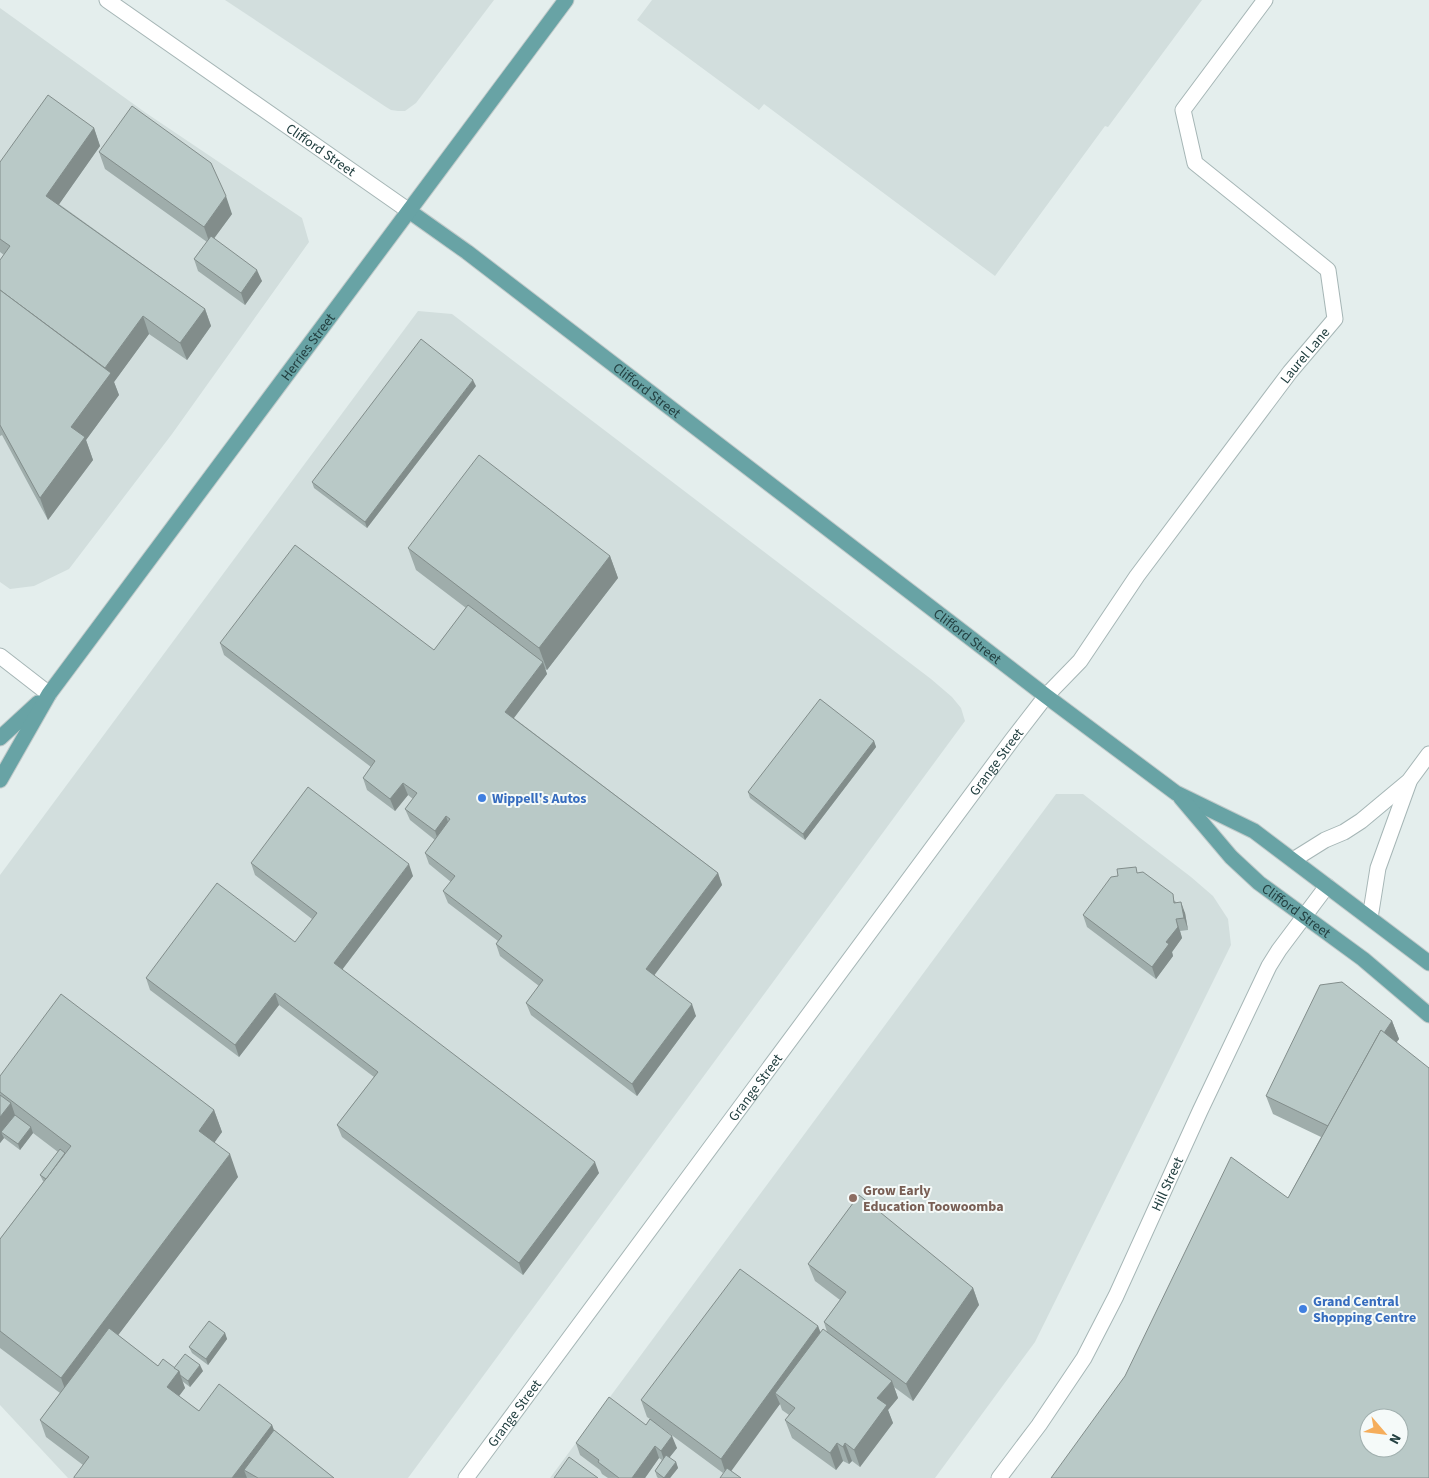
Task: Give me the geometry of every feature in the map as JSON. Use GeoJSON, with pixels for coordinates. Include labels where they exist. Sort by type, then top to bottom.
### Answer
{"type":"FeatureCollection","features":[{"type":"Feature","properties":{"kind":"main road","name":"Herries Street"},"geometry":{"type":"LineString","coordinates":[[0,780],[49,694],[566,0]]}},
{"type":"Feature","properties":{"kind":"main road","name":"Clifford Street"},"geometry":{"type":"LineString","coordinates":[[409,211],[468,252],[1046,696],[1176,792],[1254,831],[1429,962]]}},
{"type":"Feature","properties":{"kind":"main road","name":"Herries Street"},"geometry":{"type":"LineString","coordinates":[[0,738],[49,694]]}},
{"type":"Feature","properties":{"kind":"main road","name":"Clifford Street"},"geometry":{"type":"LineString","coordinates":[[1176,792],[1231,857],[1259,882],[1378,970],[1429,1015]]}},
{"type":"Feature","properties":{"kind":"street","name":"Clifford Street"},"geometry":{"type":"LineString","coordinates":[[108,0],[409,211]]}},
{"type":"Feature","properties":{"kind":"street","name":"Laurel Lane"},"geometry":{"type":"LineString","coordinates":[[1046,696],[1080,662],[1138,576],[1290,372],[1335,319],[1328,270],[1196,163],[1183,110],[1265,0]]}},
{"type":"Feature","properties":{"kind":"street"},"geometry":{"type":"LineString","coordinates":[[0,656],[49,694]]}},
{"type":"Feature","properties":{"kind":"street","name":"Grange Street"},"geometry":{"type":"LineString","coordinates":[[466,1478],[1046,696]]}},
{"type":"Feature","properties":{"kind":"street"},"geometry":{"type":"LineString","coordinates":[[1293,860],[1324,840],[1344,832],[1361,821],[1409,781],[1429,754]]}},
{"type":"Feature","properties":{"kind":"street"},"geometry":{"type":"LineString","coordinates":[[1370,918],[1378,868],[1409,781]]}},
{"type":"Feature","properties":{"kind":"street","name":"Hill Street"},"geometry":{"type":"LineString","coordinates":[[1000,1478],[1039,1425],[1084,1358],[1116,1296],[1200,1111],[1269,966],[1304,916],[1328,886]]}},
{"type":"Feature","properties":{"kind":"shaded area"},"geometry":{"type":"Polygon","coordinates":[[[225,0],[494,0],[416,103],[405,111],[398,111],[386,107],[225,0]]]}},
{"type":"Feature","properties":{"kind":"shaded area"},"geometry":{"type":"Polygon","coordinates":[[[652,0],[1202,0],[1108,127],[1105,126],[995,276],[764,104],[759,110],[637,20],[652,0]]]}},
{"type":"Feature","properties":{"kind":"shaded area"},"geometry":{"type":"Polygon","coordinates":[[[0,8],[146,113],[302,218],[309,242],[172,434],[69,569],[34,586],[10,589],[0,582],[0,8]]]}},
{"type":"Feature","properties":{"kind":"shaded area","name":"Wippell's Autos"},"geometry":{"type":"Polygon","coordinates":[[[418,311],[452,314],[931,679],[952,697],[961,708],[965,721],[408,1478],[68,1478],[0,1405],[0,875],[418,311]]]}},
{"type":"Feature","properties":{"kind":"shaded area"},"geometry":{"type":"Polygon","coordinates":[[[1056,794],[1083,794],[1191,877],[1213,896],[1228,919],[1231,945],[1035,1342],[935,1478],[550,1478],[1056,794]]]}},
{"type":"Feature","properties":{"kind":"building"},"geometry":{"type":"Polygon","coordinates":[[[48,95],[94,128],[46,196],[205,309],[180,343],[143,316],[105,368],[0,290],[0,260],[10,246],[0,239],[0,162],[48,95]]]}},
{"type":"Feature","properties":{"kind":"building"},"geometry":{"type":"Polygon","coordinates":[[[132,106],[211,163],[226,196],[204,227],[99,152],[132,106]]]}},
{"type":"Feature","properties":{"kind":"building"},"geometry":{"type":"Polygon","coordinates":[[[211,236],[257,270],[241,293],[194,259],[211,236]]]}},
{"type":"Feature","properties":{"kind":"building"},"geometry":{"type":"Polygon","coordinates":[[[0,290],[111,373],[71,427],[85,437],[40,498],[0,425],[0,290]]]}},
{"type":"Feature","properties":{"kind":"building"},"geometry":{"type":"Polygon","coordinates":[[[421,339],[473,380],[365,522],[312,482],[421,339]]]}},
{"type":"Feature","properties":{"kind":"building"},"geometry":{"type":"Polygon","coordinates":[[[479,455],[610,556],[539,648],[408,548],[479,455]]]}},
{"type":"Feature","properties":{"kind":"building"},"geometry":{"type":"Polygon","coordinates":[[[295,545],[434,650],[468,605],[543,662],[505,712],[718,873],[646,969],[692,1004],[632,1084],[526,1003],[543,980],[496,944],[502,936],[443,891],[455,876],[425,853],[450,819],[446,816],[435,831],[405,809],[417,793],[403,783],[390,799],[363,778],[375,761],[220,643],[295,545]]]}},
{"type":"Feature","properties":{"kind":"building"},"geometry":{"type":"Polygon","coordinates":[[[820,699],[874,741],[803,834],[748,792],[820,699]]]}},
{"type":"Feature","properties":{"kind":"building"},"geometry":{"type":"Polygon","coordinates":[[[308,787],[409,864],[334,963],[595,1162],[519,1263],[337,1125],[378,1072],[275,993],[235,1045],[146,978],[217,883],[295,942],[317,913],[251,863],[308,787]]]}},
{"type":"Feature","properties":{"kind":"building"},"geometry":{"type":"Polygon","coordinates":[[[1136,867],[1137,873],[1143,872],[1173,894],[1174,903],[1181,902],[1184,918],[1176,919],[1178,927],[1166,942],[1169,944],[1152,967],[1083,915],[1111,877],[1118,876],[1117,869],[1136,867]]]}},
{"type":"Feature","properties":{"kind":"building"},"geometry":{"type":"Polygon","coordinates":[[[1342,982],[1392,1021],[1384,1033],[1381,1030],[1328,1126],[1266,1096],[1320,985],[1342,982]]]}},
{"type":"Feature","properties":{"kind":"building"},"geometry":{"type":"Polygon","coordinates":[[[61,994],[214,1110],[199,1131],[230,1154],[61,1378],[0,1331],[0,1239],[71,1146],[0,1092],[0,1076],[61,994]]]}},
{"type":"Feature","properties":{"kind":"building","name":"Grand Central Shopping Centre"},"geometry":{"type":"Polygon","coordinates":[[[1381,1030],[1429,1068],[1429,1478],[1051,1478],[1125,1376],[1231,1157],[1288,1198],[1381,1030]]]}},
{"type":"Feature","properties":{"kind":"building"},"geometry":{"type":"Polygon","coordinates":[[[0,1095],[11,1103],[0,1117],[0,1095]]]}},
{"type":"Feature","properties":{"kind":"building"},"geometry":{"type":"Polygon","coordinates":[[[15,1115],[31,1127],[18,1144],[1,1132],[15,1115]]]}},
{"type":"Feature","properties":{"kind":"building"},"geometry":{"type":"Polygon","coordinates":[[[60,1149],[65,1153],[46,1179],[40,1175],[60,1149]]]}},
{"type":"Feature","properties":{"kind":"building"},"geometry":{"type":"Polygon","coordinates":[[[859,1195],[973,1288],[906,1384],[824,1322],[846,1292],[808,1264],[859,1195]]]}},
{"type":"Feature","properties":{"kind":"building"},"geometry":{"type":"Polygon","coordinates":[[[740,1269],[818,1326],[721,1459],[641,1400],[740,1269]]]}},
{"type":"Feature","properties":{"kind":"building"},"geometry":{"type":"Polygon","coordinates":[[[209,1321],[225,1333],[206,1359],[189,1347],[209,1321]]]}},
{"type":"Feature","properties":{"kind":"building"},"geometry":{"type":"Polygon","coordinates":[[[109,1328],[158,1366],[163,1359],[179,1371],[167,1387],[199,1411],[219,1384],[272,1425],[232,1478],[74,1478],[89,1457],[40,1420],[109,1328]]]}},
{"type":"Feature","properties":{"kind":"building"},"geometry":{"type":"Polygon","coordinates":[[[823,1329],[892,1381],[877,1398],[887,1405],[854,1450],[845,1443],[843,1447],[837,1443],[830,1453],[785,1420],[795,1408],[775,1393],[823,1329]]]}},
{"type":"Feature","properties":{"kind":"building"},"geometry":{"type":"Polygon","coordinates":[[[185,1354],[200,1365],[188,1381],[174,1368],[185,1354]]]}},
{"type":"Feature","properties":{"kind":"building"},"geometry":{"type":"Polygon","coordinates":[[[609,1397],[646,1425],[650,1419],[672,1436],[661,1451],[655,1446],[632,1478],[619,1478],[576,1443],[609,1397]]]}},
{"type":"Feature","properties":{"kind":"building"},"geometry":{"type":"Polygon","coordinates":[[[274,1430],[334,1478],[258,1478],[244,1470],[274,1430]]]}},
{"type":"Feature","properties":{"kind":"building"},"geometry":{"type":"Polygon","coordinates":[[[666,1455],[676,1462],[664,1478],[655,1471],[666,1455]]]}},
{"type":"Feature","properties":{"kind":"building"},"geometry":{"type":"Polygon","coordinates":[[[569,1457],[598,1478],[554,1478],[569,1457]]]}},
{"type":"Feature","properties":{"kind":"building"},"geometry":{"type":"Polygon","coordinates":[[[727,1468],[741,1478],[720,1478],[727,1468]]]}},
{"type":"Feature","properties":{"kind":"place","name":"Wippell's Autos"},"geometry":{"type":"Point","coordinates":[482,798]}},
{"type":"Feature","properties":{"kind":"place","name":"Grow Early Education Toowoomba"},"geometry":{"type":"Point","coordinates":[853,1198]}},
{"type":"Feature","properties":{"kind":"place","name":"Grand Central Shopping Centre"},"geometry":{"type":"Point","coordinates":[1303,1309]}}]}
